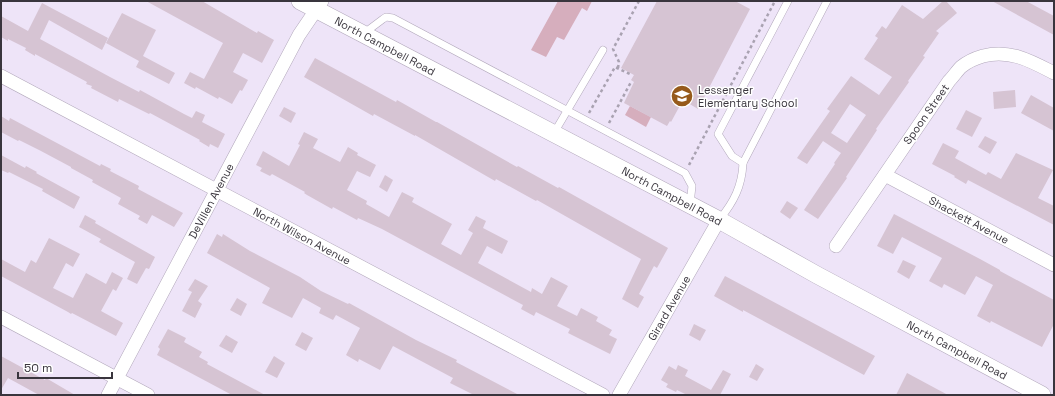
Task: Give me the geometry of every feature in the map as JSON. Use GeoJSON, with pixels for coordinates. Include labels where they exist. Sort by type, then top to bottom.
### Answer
{"type":"FeatureCollection","features":[{"type":"Feature","properties":{"kind":"street","name":"North Campbell Road"},"geometry":{"type":"LineString","coordinates":[[300,1],[319,5],[363,34],[719,220],[817,275],[1042,395]]}},
{"type":"Feature","properties":{"kind":"street","name":"DeVillen Avenue"},"geometry":{"type":"LineString","coordinates":[[108,395],[299,35],[319,5]]}},
{"type":"Feature","properties":{"kind":"street","name":"Spoon Street"},"geometry":{"type":"LineString","coordinates":[[836,246],[949,82],[962,67],[976,58],[990,54],[1005,53],[1022,57],[1054,73]]}},
{"type":"Feature","properties":{"kind":"street","name":"North Wilson Avenue"},"geometry":{"type":"LineString","coordinates":[[1,76],[603,395]]}},
{"type":"Feature","properties":{"kind":"street","name":"Shackett Avenue"},"geometry":{"type":"LineString","coordinates":[[885,175],[1054,265]]}},
{"type":"Feature","properties":{"kind":"street","name":"Girard Avenue"},"geometry":{"type":"LineString","coordinates":[[619,395],[719,220]]}},
{"type":"Feature","properties":{"kind":"street"},"geometry":{"type":"LineString","coordinates":[[1,317],[148,395]]}},
{"type":"Feature","properties":{"kind":"lane"},"geometry":{"type":"LineString","coordinates":[[743,163],[732,156],[718,134],[788,1]]}},
{"type":"Feature","properties":{"kind":"lane"},"geometry":{"type":"LineString","coordinates":[[719,220],[730,207],[740,185],[743,163],[827,1]]}},
{"type":"Feature","properties":{"kind":"lane"},"geometry":{"type":"LineString","coordinates":[[363,34],[383,18],[393,18],[685,173],[692,186],[690,205]]}},
{"type":"Feature","properties":{"kind":"lane"},"geometry":{"type":"LineString","coordinates":[[554,133],[603,50]]}},
{"type":"Feature","properties":{"kind":"path"},"geometry":{"type":"LineString","coordinates":[[618,68],[619,62],[613,49],[638,1]]}},
{"type":"Feature","properties":{"kind":"path"},"geometry":{"type":"LineString","coordinates":[[688,167],[775,1]]}},
{"type":"Feature","properties":{"kind":"path"},"geometry":{"type":"LineString","coordinates":[[588,115],[615,67],[632,76]]}},
{"type":"Feature","properties":{"kind":"path"},"geometry":{"type":"LineString","coordinates":[[608,125],[631,82]]}},
{"type":"Feature","properties":{"kind":"shaded area"},"geometry":{"type":"Polygon","coordinates":[[[558,1],[592,1],[587,11],[582,8],[564,40],[557,37],[546,57],[531,50],[558,1]]]}},
{"type":"Feature","properties":{"kind":"shaded area"},"geometry":{"type":"Polygon","coordinates":[[[630,106],[651,117],[646,127],[625,115],[630,106]]]}},
{"type":"Feature","properties":{"kind":"building"},"geometry":{"type":"Polygon","coordinates":[[[146,1],[202,1],[257,33],[258,31],[274,40],[262,63],[243,53],[233,72],[248,80],[232,104],[219,97],[218,99],[196,87],[195,89],[184,83],[190,72],[204,79],[223,43],[146,1]]]}},
{"type":"Feature","properties":{"kind":"building"},"geometry":{"type":"Polygon","coordinates":[[[657,1],[735,1],[750,9],[698,109],[683,100],[671,122],[670,121],[667,126],[624,103],[634,82],[631,80],[634,75],[621,68],[657,1]]]}},
{"type":"Feature","properties":{"kind":"building"},"geometry":{"type":"Polygon","coordinates":[[[943,1],[946,1],[957,13],[936,31],[939,33],[923,56],[925,57],[876,129],[877,130],[846,177],[847,178],[818,219],[804,210],[841,153],[823,141],[807,164],[797,158],[830,111],[827,109],[851,76],[879,95],[892,77],[864,59],[878,38],[875,36],[882,26],[886,29],[902,5],[923,19],[943,1]],[[850,104],[831,133],[847,143],[866,115],[850,104]]]}},
{"type":"Feature","properties":{"kind":"building"},"geometry":{"type":"Polygon","coordinates":[[[992,1],[1026,1],[1054,16],[1054,35],[992,1]]]}},
{"type":"Feature","properties":{"kind":"building"},"geometry":{"type":"Polygon","coordinates":[[[42,3],[108,38],[102,50],[49,20],[40,39],[110,77],[139,92],[140,90],[192,118],[196,111],[205,115],[202,122],[225,134],[218,148],[210,144],[209,147],[199,141],[200,140],[150,113],[149,114],[119,99],[118,102],[91,88],[92,86],[86,84],[87,82],[35,54],[35,56],[25,50],[26,48],[1,37],[1,16],[28,31],[42,3]]]}},
{"type":"Feature","properties":{"kind":"building"},"geometry":{"type":"Polygon","coordinates":[[[122,13],[156,30],[143,56],[175,73],[169,84],[136,67],[139,61],[106,43],[122,13]]]}},
{"type":"Feature","properties":{"kind":"building"},"geometry":{"type":"Polygon","coordinates":[[[315,58],[396,102],[397,100],[517,167],[518,166],[558,188],[559,187],[668,248],[657,268],[654,266],[639,294],[644,297],[638,308],[622,299],[641,259],[537,200],[536,201],[496,179],[495,181],[415,135],[374,114],[373,116],[304,77],[315,58]]]}},
{"type":"Feature","properties":{"kind":"building"},"geometry":{"type":"Polygon","coordinates":[[[1015,90],[1016,107],[994,109],[993,92],[1015,90]]]}},
{"type":"Feature","properties":{"kind":"building"},"geometry":{"type":"Polygon","coordinates":[[[1031,95],[1054,108],[1054,131],[1021,113],[1031,95]]]}},
{"type":"Feature","properties":{"kind":"building"},"geometry":{"type":"Polygon","coordinates":[[[284,107],[296,113],[291,123],[279,116],[284,107]]]}},
{"type":"Feature","properties":{"kind":"building"},"geometry":{"type":"Polygon","coordinates":[[[966,110],[982,118],[972,137],[956,129],[966,110]]]}},
{"type":"Feature","properties":{"kind":"building"},"geometry":{"type":"Polygon","coordinates":[[[1,116],[9,121],[10,118],[100,166],[101,164],[111,169],[110,171],[139,186],[138,189],[183,213],[174,227],[152,215],[147,224],[138,219],[140,216],[118,204],[121,198],[92,182],[93,180],[41,151],[1,132],[1,116]]]}},
{"type":"Feature","properties":{"kind":"building"},"geometry":{"type":"Polygon","coordinates":[[[304,132],[318,139],[313,148],[340,162],[348,147],[358,153],[357,155],[376,165],[370,177],[357,171],[347,190],[367,201],[366,204],[389,217],[402,192],[414,198],[412,202],[452,224],[441,244],[461,255],[473,233],[468,230],[476,216],[486,221],[483,228],[508,241],[502,254],[487,246],[478,263],[531,292],[532,288],[542,294],[551,277],[568,286],[557,306],[577,316],[581,308],[598,317],[596,321],[612,330],[609,335],[617,339],[610,354],[568,333],[570,329],[536,312],[534,316],[521,309],[523,305],[382,229],[358,218],[357,220],[333,207],[332,209],[272,174],[270,176],[260,171],[262,168],[256,165],[263,151],[289,166],[300,145],[298,144],[304,132]]]}},
{"type":"Feature","properties":{"kind":"building"},"geometry":{"type":"Polygon","coordinates":[[[985,136],[997,142],[990,154],[978,147],[985,136]]]}},
{"type":"Feature","properties":{"kind":"building"},"geometry":{"type":"Polygon","coordinates":[[[943,143],[959,151],[955,158],[986,175],[988,172],[1001,179],[1016,153],[1053,170],[1038,198],[1054,206],[1054,225],[968,180],[966,184],[954,177],[955,176],[932,164],[943,143]]]}},
{"type":"Feature","properties":{"kind":"building"},"geometry":{"type":"Polygon","coordinates":[[[1,155],[25,168],[26,166],[80,197],[74,209],[42,191],[43,189],[9,172],[8,173],[1,170],[1,155]]]}},
{"type":"Feature","properties":{"kind":"building"},"geometry":{"type":"Polygon","coordinates":[[[385,175],[393,180],[387,192],[379,187],[385,175]]]}},
{"type":"Feature","properties":{"kind":"building"},"geometry":{"type":"Polygon","coordinates":[[[787,201],[798,208],[790,219],[780,212],[787,201]]]}},
{"type":"Feature","properties":{"kind":"building"},"geometry":{"type":"Polygon","coordinates":[[[894,214],[1054,300],[1054,324],[1042,347],[991,321],[990,323],[977,316],[993,285],[976,276],[965,295],[944,284],[942,288],[929,281],[942,258],[902,237],[893,254],[877,246],[894,214]]]}},
{"type":"Feature","properties":{"kind":"building"},"geometry":{"type":"Polygon","coordinates":[[[85,215],[96,221],[95,223],[155,257],[149,269],[146,268],[137,284],[127,279],[135,262],[99,242],[101,239],[79,227],[85,215]]]}},
{"type":"Feature","properties":{"kind":"building"},"geometry":{"type":"Polygon","coordinates":[[[217,234],[222,237],[223,234],[250,251],[300,277],[321,291],[348,304],[349,303],[416,340],[457,360],[456,362],[519,395],[474,395],[450,383],[453,378],[393,346],[380,370],[359,359],[358,362],[346,355],[360,328],[336,315],[333,320],[319,313],[321,308],[303,298],[292,318],[262,303],[270,288],[207,253],[217,234]]]}},
{"type":"Feature","properties":{"kind":"building"},"geometry":{"type":"Polygon","coordinates":[[[49,238],[80,254],[73,267],[66,263],[53,288],[73,298],[86,273],[106,284],[112,272],[123,278],[116,291],[113,289],[101,311],[123,323],[116,336],[72,313],[71,314],[1,276],[1,259],[25,272],[31,260],[36,263],[49,238]]]}},
{"type":"Feature","properties":{"kind":"building"},"geometry":{"type":"Polygon","coordinates":[[[903,260],[916,266],[909,279],[897,272],[903,260]]]}},
{"type":"Feature","properties":{"kind":"building"},"geometry":{"type":"Polygon","coordinates":[[[725,276],[875,356],[864,375],[714,296],[725,276]]]}},
{"type":"Feature","properties":{"kind":"building"},"geometry":{"type":"Polygon","coordinates":[[[195,279],[208,286],[198,301],[202,304],[195,318],[182,311],[192,292],[188,290],[195,279]]]}},
{"type":"Feature","properties":{"kind":"building"},"geometry":{"type":"Polygon","coordinates":[[[237,298],[247,304],[241,316],[230,310],[237,298]]]}},
{"type":"Feature","properties":{"kind":"building"},"geometry":{"type":"Polygon","coordinates":[[[694,324],[706,330],[700,341],[689,335],[694,324]]]}},
{"type":"Feature","properties":{"kind":"building"},"geometry":{"type":"Polygon","coordinates":[[[168,329],[186,338],[184,342],[202,352],[199,357],[208,362],[207,364],[265,395],[232,395],[157,355],[160,349],[158,347],[168,329]]]}},
{"type":"Feature","properties":{"kind":"building"},"geometry":{"type":"Polygon","coordinates":[[[302,332],[313,338],[306,351],[295,345],[302,332]]]}},
{"type":"Feature","properties":{"kind":"building"},"geometry":{"type":"Polygon","coordinates":[[[226,335],[238,342],[232,353],[219,346],[226,335]]]}},
{"type":"Feature","properties":{"kind":"building"},"geometry":{"type":"Polygon","coordinates":[[[1,356],[45,380],[46,378],[75,395],[39,395],[8,378],[1,390],[1,356]]]}},
{"type":"Feature","properties":{"kind":"building"},"geometry":{"type":"Polygon","coordinates":[[[274,356],[285,363],[277,378],[265,372],[274,356]]]}},
{"type":"Feature","properties":{"kind":"building"},"geometry":{"type":"Polygon","coordinates":[[[756,364],[764,369],[757,381],[749,377],[756,364]]]}},
{"type":"Feature","properties":{"kind":"building"},"geometry":{"type":"Polygon","coordinates":[[[678,365],[688,370],[685,376],[711,390],[723,370],[731,374],[720,395],[687,395],[666,387],[668,384],[661,380],[669,366],[676,370],[678,365]]]}},
{"type":"Feature","properties":{"kind":"building"},"geometry":{"type":"Polygon","coordinates":[[[907,373],[948,395],[896,395],[907,373]]]}},
{"type":"Feature","properties":{"kind":"place","name":"Lessenger Elementary School"},"geometry":{"type":"Point","coordinates":[682,96]}}]}
